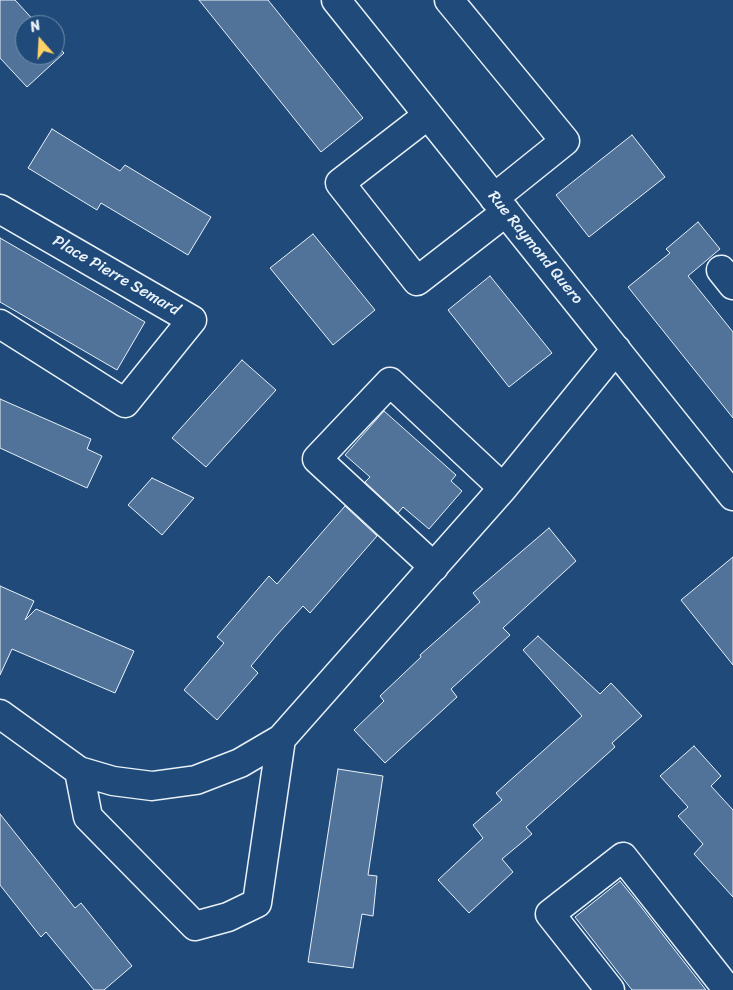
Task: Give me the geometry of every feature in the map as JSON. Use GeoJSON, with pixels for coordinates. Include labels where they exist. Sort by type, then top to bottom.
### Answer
{"type":"FeatureCollection","features":[{"type":"Feature","properties":{"kind":"street","name":"Rue Raymond Quero"},"geometry":{"type":"LineString","coordinates":[[336,0],[733,496]]}},
{"type":"Feature","properties":{"kind":"street"},"geometry":{"type":"LineString","coordinates":[[428,115],[340,183],[417,281],[500,205],[565,141],[449,0]]}},
{"type":"Feature","properties":{"kind":"street","name":"Place Pierre Semard"},"geometry":{"type":"LineString","coordinates":[[0,210],[192,320],[125,403],[0,324]]}},
{"type":"Feature","properties":{"kind":"street"},"geometry":{"type":"LineString","coordinates":[[0,714],[79,771],[113,781],[152,786],[196,780],[240,763],[281,738],[503,488],[616,350]]}},
{"type":"Feature","properties":{"kind":"street"},"geometry":{"type":"LineString","coordinates":[[434,567],[316,459],[390,382],[503,488]]}},
{"type":"Feature","properties":{"kind":"street"},"geometry":{"type":"LineString","coordinates":[[79,771],[88,817],[195,926],[228,917],[257,903],[281,738]]}},
{"type":"Feature","properties":{"kind":"street"},"geometry":{"type":"LineString","coordinates":[[610,990],[550,914],[623,858],[728,990]]}},
{"type":"Feature","properties":{"kind":"building"},"geometry":{"type":"Polygon","coordinates":[[[0,0],[15,0],[29,15],[15,15],[15,65],[51,65],[27,87],[0,58],[0,0]]]}},
{"type":"Feature","properties":{"kind":"building"},"geometry":{"type":"Polygon","coordinates":[[[199,0],[268,0],[363,118],[321,152],[199,0]]]}},
{"type":"Feature","properties":{"kind":"building"},"geometry":{"type":"Polygon","coordinates":[[[52,129],[120,171],[125,165],[211,217],[188,255],[101,203],[97,210],[28,168],[52,129]]]}},
{"type":"Feature","properties":{"kind":"building"},"geometry":{"type":"Polygon","coordinates":[[[632,135],[665,177],[589,237],[556,195],[632,135]]]}},
{"type":"Feature","properties":{"kind":"building"},"geometry":{"type":"Polygon","coordinates":[[[698,222],[720,249],[688,276],[733,332],[733,418],[628,287],[670,253],[666,249],[698,222]]]}},
{"type":"Feature","properties":{"kind":"building"},"geometry":{"type":"Polygon","coordinates":[[[313,234],[375,310],[333,345],[270,268],[313,234]]]}},
{"type":"Feature","properties":{"kind":"building"},"geometry":{"type":"Polygon","coordinates":[[[0,238],[145,322],[117,370],[0,302],[0,238]]]}},
{"type":"Feature","properties":{"kind":"building"},"geometry":{"type":"Polygon","coordinates":[[[490,276],[552,353],[509,387],[448,310],[490,276]]]}},
{"type":"Feature","properties":{"kind":"building"},"geometry":{"type":"Polygon","coordinates":[[[242,360],[276,390],[206,467],[172,438],[242,360]]]}},
{"type":"Feature","properties":{"kind":"building"},"geometry":{"type":"Polygon","coordinates":[[[0,399],[91,439],[87,449],[102,456],[87,488],[0,448],[0,399]]]}},
{"type":"Feature","properties":{"kind":"building"},"geometry":{"type":"Polygon","coordinates":[[[384,411],[456,475],[451,481],[462,491],[429,529],[403,507],[398,513],[365,482],[370,477],[345,455],[384,411]]]}},
{"type":"Feature","properties":{"kind":"building"},"geometry":{"type":"Polygon","coordinates":[[[152,478],[194,498],[162,535],[128,505],[152,478]]]}},
{"type":"Feature","properties":{"kind":"building"},"geometry":{"type":"Polygon","coordinates":[[[345,506],[377,536],[310,613],[303,606],[276,636],[251,666],[258,673],[217,720],[184,690],[224,643],[217,637],[269,576],[277,584],[345,506]]]}},
{"type":"Feature","properties":{"kind":"building"},"geometry":{"type":"Polygon","coordinates":[[[549,528],[576,561],[503,628],[510,635],[451,689],[457,697],[385,763],[354,730],[384,701],[380,696],[421,657],[420,655],[480,602],[473,593],[549,528]]]}},
{"type":"Feature","properties":{"kind":"building"},"geometry":{"type":"Polygon","coordinates":[[[733,557],[733,665],[681,600],[733,557]]]}},
{"type":"Feature","properties":{"kind":"building"},"geometry":{"type":"Polygon","coordinates":[[[0,586],[34,601],[25,620],[36,609],[134,651],[115,693],[12,649],[0,675],[0,586]]]}},
{"type":"Feature","properties":{"kind":"building"},"geometry":{"type":"Polygon","coordinates":[[[538,636],[600,694],[611,683],[642,716],[612,743],[615,747],[526,827],[532,834],[502,859],[513,872],[469,913],[438,880],[483,838],[473,825],[502,800],[496,793],[582,716],[523,650],[538,636]]]}},
{"type":"Feature","properties":{"kind":"building"},"geometry":{"type":"Polygon","coordinates":[[[694,746],[721,776],[711,786],[733,810],[733,897],[694,854],[703,844],[678,816],[688,807],[660,776],[694,746]]]}},
{"type":"Feature","properties":{"kind":"building"},"geometry":{"type":"Polygon","coordinates":[[[338,769],[383,776],[368,875],[377,876],[373,916],[362,914],[353,968],[308,962],[338,769]]]}},
{"type":"Feature","properties":{"kind":"building"},"geometry":{"type":"Polygon","coordinates":[[[0,814],[75,908],[81,903],[132,966],[104,990],[94,990],[46,932],[41,937],[0,885],[0,814]]]}},
{"type":"Feature","properties":{"kind":"building"},"geometry":{"type":"Polygon","coordinates":[[[620,881],[706,990],[632,990],[575,917],[620,881]]]}}]}
